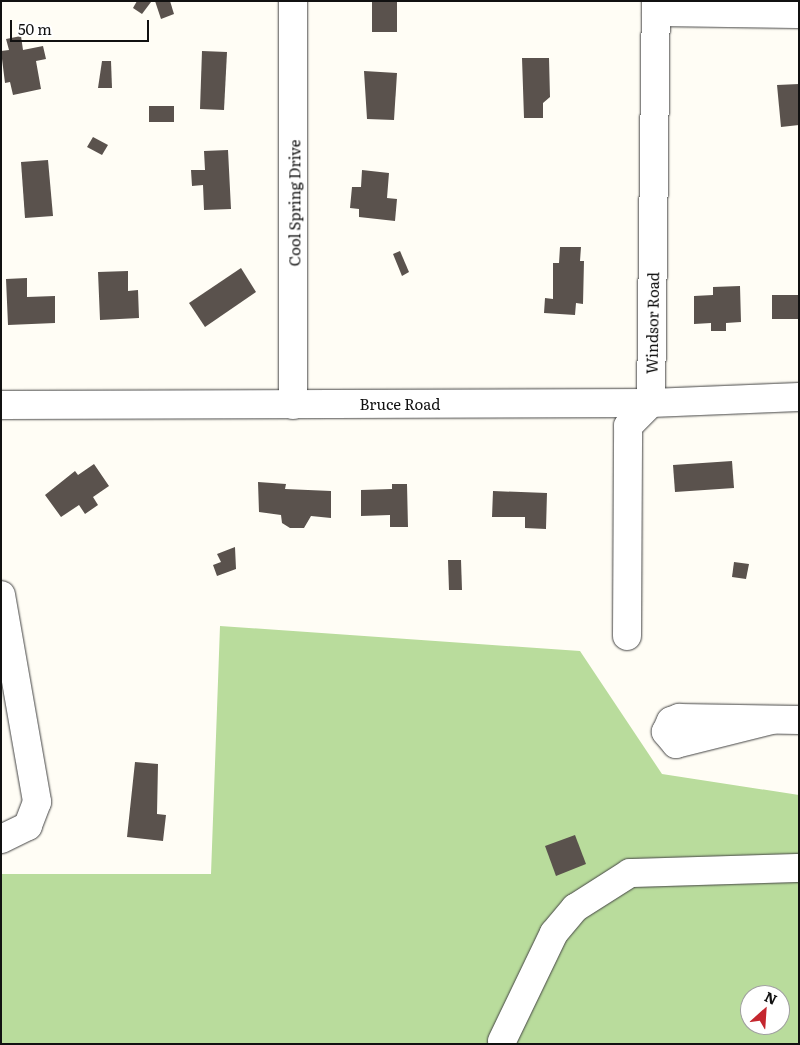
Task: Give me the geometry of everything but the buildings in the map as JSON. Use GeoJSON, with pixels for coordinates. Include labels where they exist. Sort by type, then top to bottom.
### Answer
{"type":"FeatureCollection","features":[{"type":"Feature","properties":{"kind":"street","name":"Cool Spring Drive"},"geometry":{"type":"LineString","coordinates":[[293,1],[294,405]]}},
{"type":"Feature","properties":{"kind":"street"},"geometry":{"type":"LineString","coordinates":[[656,6],[799,14]]}},
{"type":"Feature","properties":{"kind":"street","name":"Windsor Road"},"geometry":{"type":"LineString","coordinates":[[651,403],[656,6]]}},
{"type":"Feature","properties":{"kind":"street","name":"Bruce Road"},"geometry":{"type":"LineString","coordinates":[[1,405],[651,403],[799,397]]}},
{"type":"Feature","properties":{"kind":"street"},"geometry":{"type":"LineString","coordinates":[[627,636],[628,426],[651,403]]}},
{"type":"Feature","properties":{"kind":"street"},"geometry":{"type":"LineString","coordinates":[[1,595],[37,802],[28,826],[1,839]]}},
{"type":"Feature","properties":{"kind":"street"},"geometry":{"type":"LineString","coordinates":[[772,720],[799,720]]}},
{"type":"Feature","properties":{"kind":"street"},"geometry":{"type":"LineString","coordinates":[[502,1041],[554,933],[575,908],[630,874],[799,868]]}},
{"type":"Feature","properties":{"kind":"green space"},"geometry":{"type":"Polygon","coordinates":[[[220,626],[580,651],[662,774],[799,795],[799,1044],[1,1044],[1,874],[211,874],[220,626]]]}}]}
